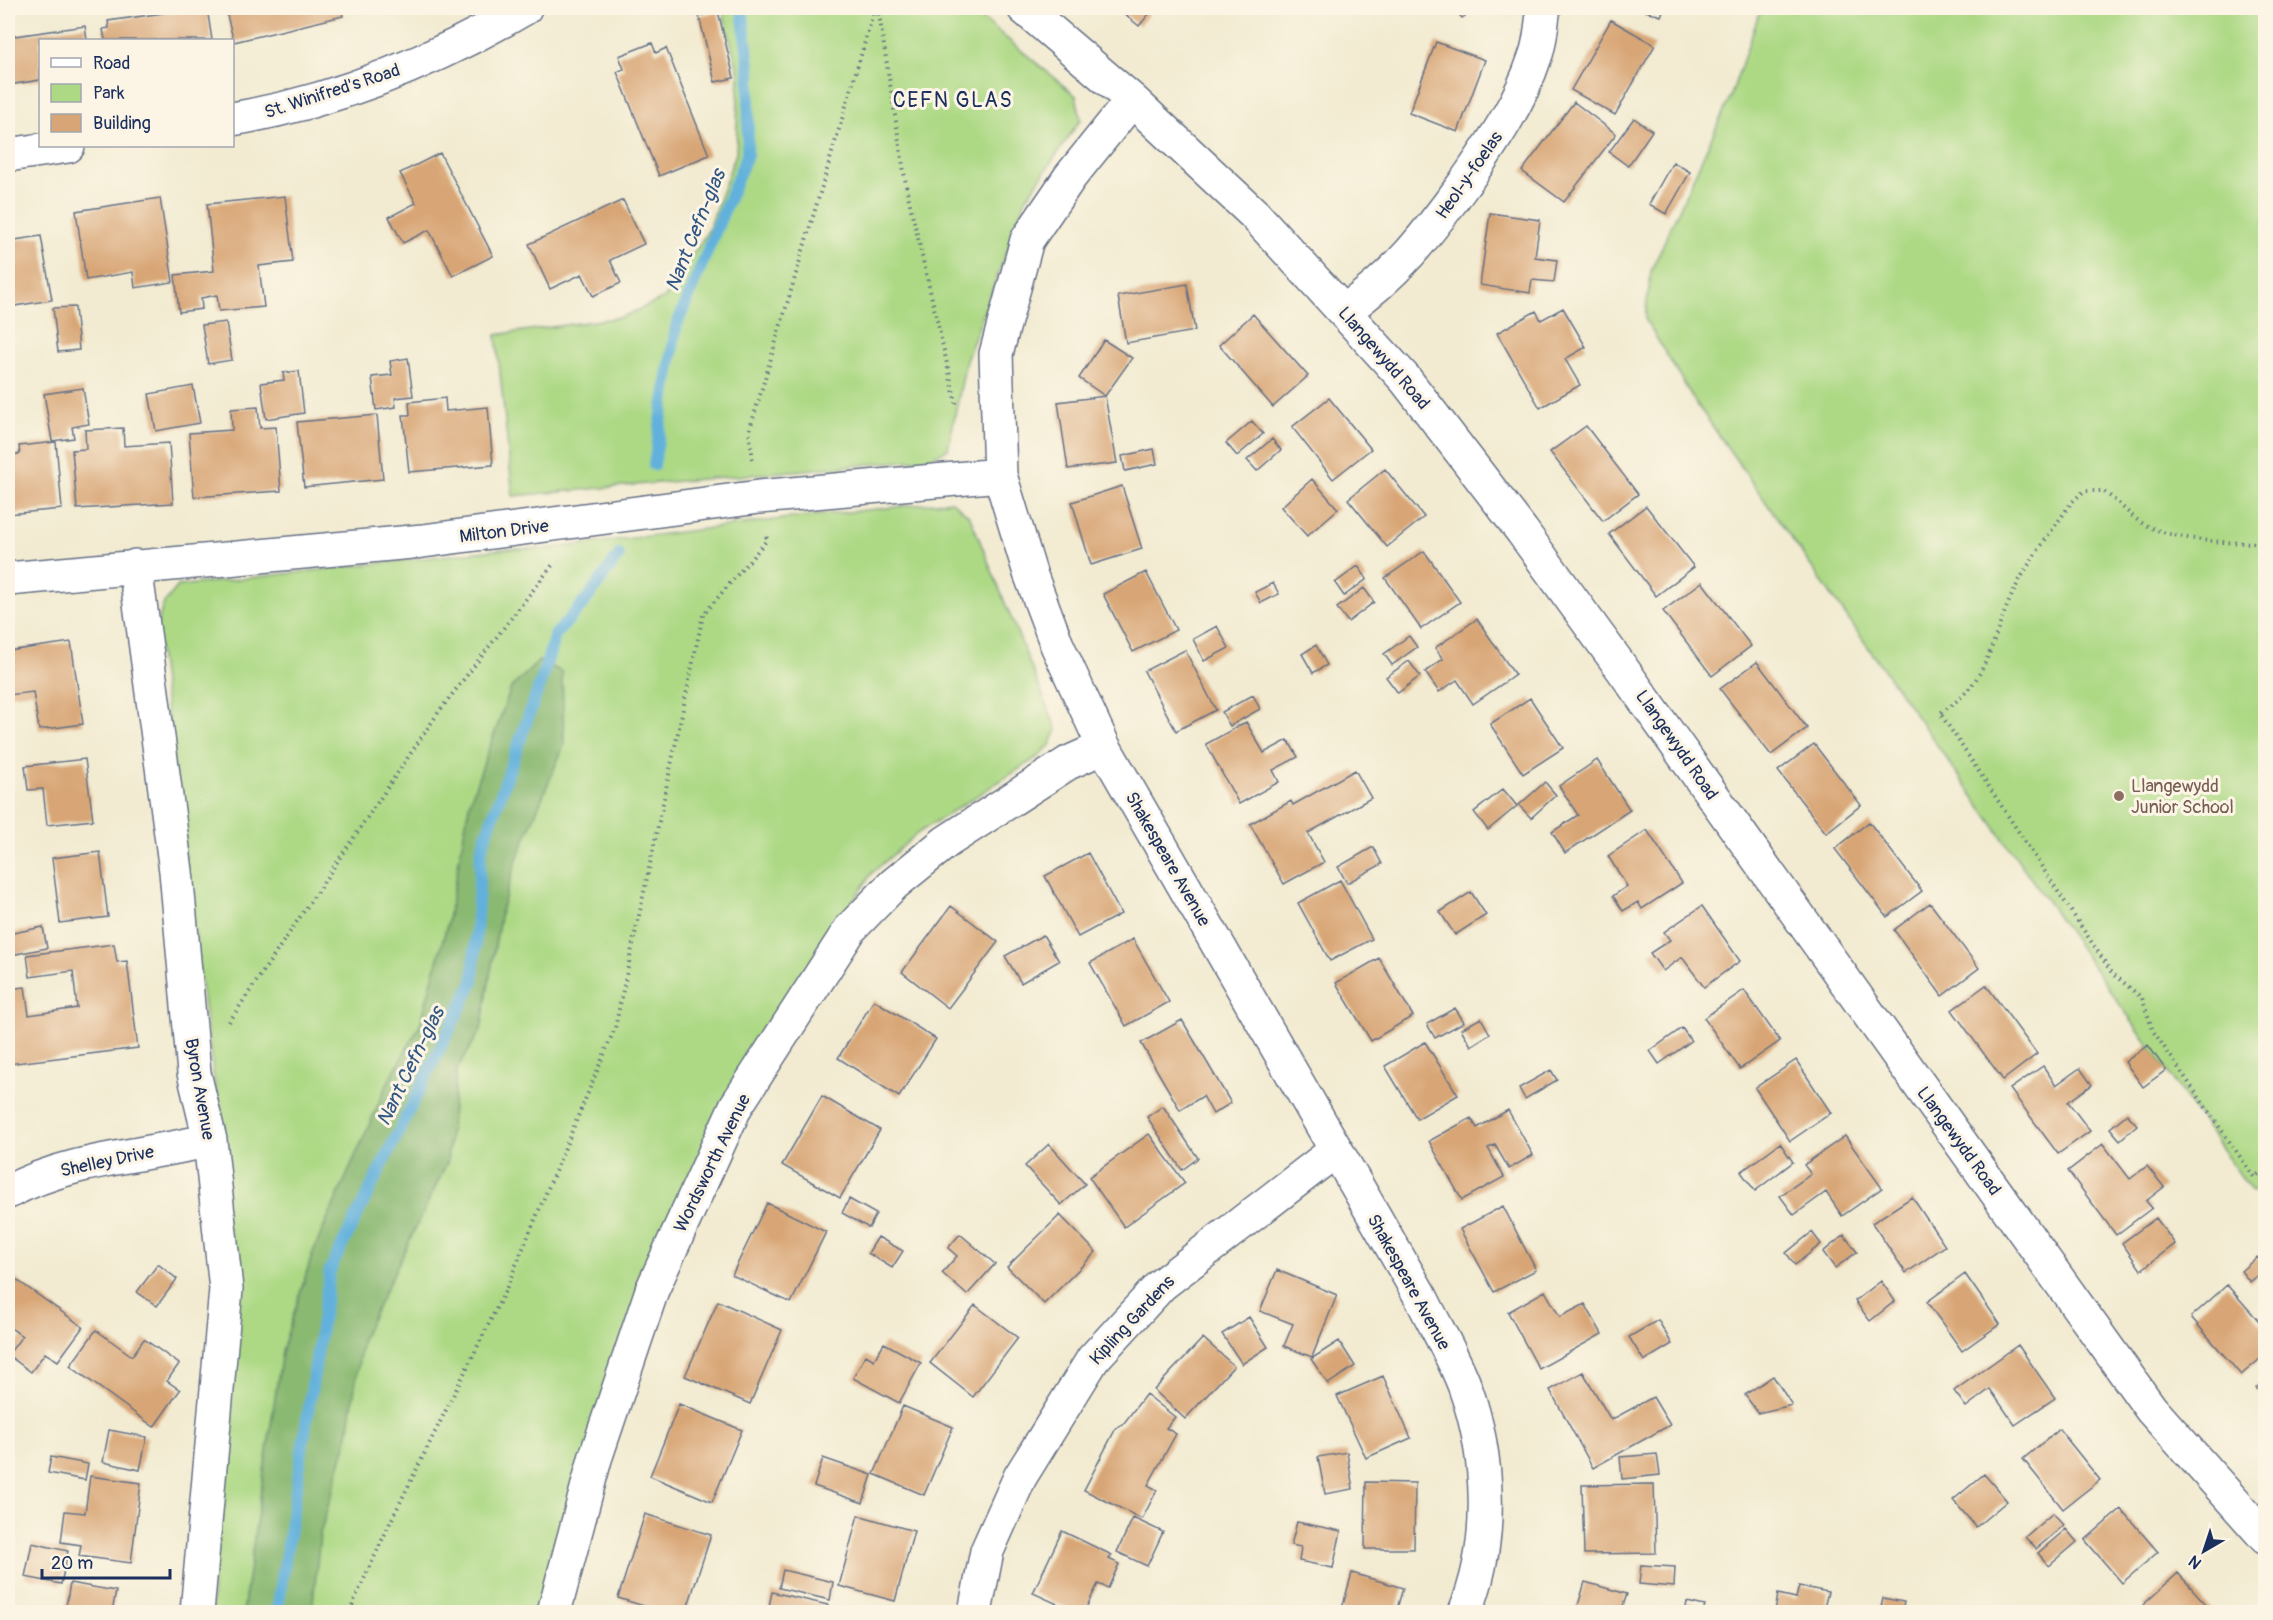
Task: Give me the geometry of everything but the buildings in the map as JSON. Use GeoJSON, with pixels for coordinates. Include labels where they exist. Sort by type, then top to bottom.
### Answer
{"type":"FeatureCollection","features":[{"type":"Feature","properties":{"kind":"street","name":"St. Winifred's Road"},"geometry":{"type":"LineString","coordinates":[[234,119],[267,114],[381,79],[497,24],[525,8]]}},
{"type":"Feature","properties":{"kind":"street","name":"Llangewydd Road"},"geometry":{"type":"LineString","coordinates":[[1024,8],[1132,100],[1254,214],[1405,379],[1522,531],[2151,1409],[2265,1538]]}},
{"type":"Feature","properties":{"kind":"street","name":"Heol-y-foelas"},"geometry":{"type":"LineString","coordinates":[[1344,311],[1373,291],[1420,245],[1490,146],[1513,111],[1536,56],[1544,8]]}},
{"type":"Feature","properties":{"kind":"street","name":"Shakespeare Avenue"},"geometry":{"type":"LineString","coordinates":[[1132,100],[1070,177],[1027,240],[996,354],[999,475],[1030,573],[1057,645],[1104,747],[1422,1299],[1465,1387],[1484,1463],[1485,1517],[1474,1591],[1465,1612]]}},
{"type":"Feature","properties":{"kind":"street"},"geometry":{"type":"LineString","coordinates":[[8,155],[61,147]]}},
{"type":"Feature","properties":{"kind":"street","name":"Milton Drive"},"geometry":{"type":"LineString","coordinates":[[8,579],[423,541],[759,497],[999,475]]}},
{"type":"Feature","properties":{"kind":"street","name":"Byron Avenue"},"geometry":{"type":"LineString","coordinates":[[135,566],[176,871],[194,1073],[210,1140],[226,1289],[197,1612]]}},
{"type":"Feature","properties":{"kind":"street","name":"Wordsworth Avenue"},"geometry":{"type":"LineString","coordinates":[[554,1612],[595,1459],[652,1290],[736,1106],[851,928],[894,884],[946,842],[1068,763],[1104,747]]}},
{"type":"Feature","properties":{"kind":"street","name":"Shelley Drive"},"geometry":{"type":"LineString","coordinates":[[8,1192],[36,1177],[108,1158],[210,1140]]}},
{"type":"Feature","properties":{"kind":"street","name":"Kipling Gardens"},"geometry":{"type":"LineString","coordinates":[[975,1612],[987,1551],[1020,1477],[1093,1359],[1161,1285],[1335,1150]]}},
{"type":"Feature","properties":{"kind":"path"},"geometry":{"type":"LineString","coordinates":[[877,8],[907,191],[958,412]]}},
{"type":"Feature","properties":{"kind":"path"},"geometry":{"type":"LineString","coordinates":[[351,1612],[353,1602],[390,1523],[506,1289],[615,1028],[704,615],[767,540],[749,432],[877,8]]}},
{"type":"Feature","properties":{"kind":"path"},"geometry":{"type":"LineString","coordinates":[[2265,542],[2238,544],[2215,542],[2159,531],[2139,522],[2102,490],[2084,491],[2076,496],[2011,597],[1980,676],[1965,695],[1940,713],[2112,973],[2142,998],[2153,1031],[2254,1177],[2265,1169]]}},
{"type":"Feature","properties":{"kind":"path"},"geometry":{"type":"LineString","coordinates":[[194,1073],[440,710],[587,520]]}},
{"type":"Feature","properties":{"kind":"green space"},"geometry":{"type":"Polygon","coordinates":[[[722,8],[970,8],[1076,96],[1081,119],[1026,199],[966,361],[948,449],[928,459],[513,496],[496,335],[622,317],[665,298],[708,231],[736,153],[739,74],[722,8]]]}},
{"type":"Feature","properties":{"kind":"green space","name":"Llangewydd Junior School"},"geometry":{"type":"Polygon","coordinates":[[[1761,8],[2265,8],[2266,1181],[2252,1192],[1694,400],[1645,319],[1651,271],[1731,95],[1761,8]]]}},
{"type":"Feature","properties":{"kind":"green space"},"geometry":{"type":"Polygon","coordinates":[[[952,501],[970,517],[1057,730],[1050,745],[1038,757],[918,833],[872,873],[755,1047],[539,1612],[212,1612],[224,1150],[156,627],[164,603],[178,586],[504,549],[546,549],[791,518],[952,501]]]}},
{"type":"Feature","properties":{"kind":"green space"},"geometry":{"type":"Polygon","coordinates":[[[539,661],[562,672],[564,745],[518,856],[501,911],[481,1030],[457,1069],[447,1163],[362,1339],[347,1441],[320,1534],[312,1612],[243,1612],[282,1351],[313,1252],[388,1082],[420,1025],[447,925],[470,801],[511,688],[539,661]]]}},
{"type":"Feature","properties":{"kind":"waterway","name":"Nant Cefn-glas"},"geometry":{"type":"LineString","coordinates":[[654,465],[676,327],[747,155],[750,74],[742,8]]}},
{"type":"Feature","properties":{"kind":"waterway","name":"Nant Cefn-glas"},"geometry":{"type":"LineString","coordinates":[[277,1612],[330,1270],[473,982],[481,850],[555,635],[587,599],[619,555]]}},
{"type":"Feature","properties":{"kind":"place","name":"Llangewydd Junior School"},"geometry":{"type":"Point","coordinates":[2119,796]}},
{"type":"Feature","properties":{"kind":"district","name":"CEFN GLAS"},"geometry":{"type":"Point","coordinates":[953,100]}}]}
